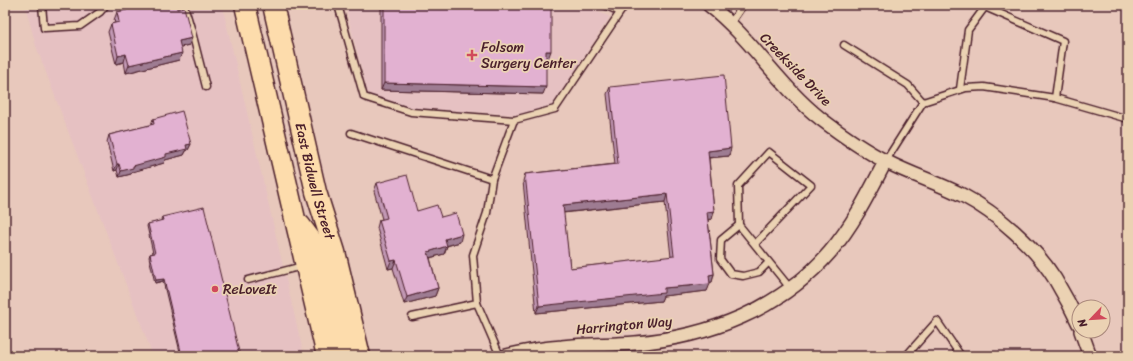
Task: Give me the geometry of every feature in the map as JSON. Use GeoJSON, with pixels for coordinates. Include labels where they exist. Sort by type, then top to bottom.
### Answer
{"type":"FeatureCollection","features":[{"type":"Feature","properties":{"kind":"main road","name":"East Bidwell Street"},"geometry":{"type":"LineString","coordinates":[[245,5],[294,217],[320,252],[314,263]]}},
{"type":"Feature","properties":{"kind":"main road","name":"East Bidwell Street"},"geometry":{"type":"LineString","coordinates":[[273,5],[316,192],[335,252],[360,356]]}},
{"type":"Feature","properties":{"kind":"main road"},"geometry":{"type":"LineString","coordinates":[[314,263],[327,356]]}},
{"type":"Feature","properties":{"kind":"main road"},"geometry":{"type":"LineString","coordinates":[[314,263],[345,356]]}},
{"type":"Feature","properties":{"kind":"street","name":"Creekside Drive"},"geometry":{"type":"LineString","coordinates":[[709,5],[730,24],[800,100],[819,117],[850,140],[885,162],[965,197],[988,211],[1009,228],[1029,246],[1054,278],[1071,307]]}},
{"type":"Feature","properties":{"kind":"street","name":"Harrington Way"},"geometry":{"type":"LineString","coordinates":[[506,356],[563,346],[636,343],[694,334],[732,322],[757,310],[790,288],[811,271],[830,252],[846,231],[863,204],[885,162]]}},
{"type":"Feature","properties":{"kind":"street"},"geometry":{"type":"LineString","coordinates":[[1084,339],[1090,356]]}},
{"type":"Feature","properties":{"kind":"lane"},"geometry":{"type":"LineString","coordinates":[[42,5],[44,28],[80,26],[100,12],[106,5]]}},
{"type":"Feature","properties":{"kind":"lane"},"geometry":{"type":"LineString","coordinates":[[184,5],[206,87]]}},
{"type":"Feature","properties":{"kind":"lane"},"geometry":{"type":"LineString","coordinates":[[338,5],[364,97],[411,112],[514,120],[555,109],[625,5]]}},
{"type":"Feature","properties":{"kind":"lane"},"geometry":{"type":"LineString","coordinates":[[604,5],[620,12]]}},
{"type":"Feature","properties":{"kind":"lane"},"geometry":{"type":"LineString","coordinates":[[730,24],[743,5]]}},
{"type":"Feature","properties":{"kind":"lane"},"geometry":{"type":"LineString","coordinates":[[960,89],[968,30],[985,8],[1063,41],[1054,98]]}},
{"type":"Feature","properties":{"kind":"lane"},"geometry":{"type":"LineString","coordinates":[[844,45],[908,85],[923,102]]}},
{"type":"Feature","properties":{"kind":"lane"},"geometry":{"type":"LineString","coordinates":[[885,162],[923,102],[960,89],[984,87],[1054,98],[1128,119]]}},
{"type":"Feature","properties":{"kind":"lane"},"geometry":{"type":"LineString","coordinates":[[500,356],[477,303],[473,255],[487,213],[492,179],[514,120]]}},
{"type":"Feature","properties":{"kind":"lane"},"geometry":{"type":"LineString","coordinates":[[350,133],[492,179]]}},
{"type":"Feature","properties":{"kind":"lane"},"geometry":{"type":"LineString","coordinates":[[755,244],[811,185],[769,152],[738,186],[739,225],[790,288]]}},
{"type":"Feature","properties":{"kind":"lane"},"geometry":{"type":"LineString","coordinates":[[739,225],[721,240],[720,259],[731,274],[743,276],[759,272],[769,262]]}},
{"type":"Feature","properties":{"kind":"lane"},"geometry":{"type":"LineString","coordinates":[[248,280],[314,263]]}},
{"type":"Feature","properties":{"kind":"lane"},"geometry":{"type":"LineString","coordinates":[[412,317],[477,303]]}},
{"type":"Feature","properties":{"kind":"lane"},"geometry":{"type":"LineString","coordinates":[[906,356],[937,321],[961,356]]}},
{"type":"Feature","properties":{"kind":"shaded area"},"geometry":{"type":"Polygon","coordinates":[[[25,5],[222,5],[304,356],[153,356],[36,46],[25,5]]]}},
{"type":"Feature","properties":{"kind":"shaded area","name":"Folsom Surgery Center"},"geometry":{"type":"Polygon","coordinates":[[[345,5],[584,5],[610,17],[552,106],[518,115],[414,108],[368,94],[345,5]]]}},
{"type":"Feature","properties":{"kind":"building"},"geometry":{"type":"Polygon","coordinates":[[[126,5],[176,5],[177,9],[184,7],[192,38],[179,41],[182,53],[129,65],[126,54],[118,56],[111,24],[119,22],[117,12],[127,10],[126,5]]]}},
{"type":"Feature","properties":{"kind":"building"},"geometry":{"type":"Polygon","coordinates":[[[384,5],[551,6],[551,51],[546,51],[546,87],[384,83],[384,5]]]}},
{"type":"Feature","properties":{"kind":"building"},"geometry":{"type":"Polygon","coordinates":[[[724,75],[731,148],[708,151],[714,211],[707,212],[714,274],[709,275],[710,284],[664,288],[664,293],[539,306],[525,174],[618,164],[610,87],[724,75]],[[667,194],[563,205],[570,268],[674,256],[667,194]]]}},
{"type":"Feature","properties":{"kind":"building"},"geometry":{"type":"Polygon","coordinates":[[[182,111],[191,144],[186,145],[187,149],[166,154],[166,157],[133,166],[133,168],[121,171],[119,164],[117,164],[109,135],[154,124],[153,119],[182,111]]]}},
{"type":"Feature","properties":{"kind":"building"},"geometry":{"type":"Polygon","coordinates":[[[407,175],[417,211],[437,205],[441,217],[456,213],[462,234],[445,239],[447,246],[428,252],[438,288],[407,297],[396,260],[391,261],[379,220],[387,218],[377,183],[407,175]]]}},
{"type":"Feature","properties":{"kind":"building"},"geometry":{"type":"Polygon","coordinates":[[[204,207],[240,356],[182,356],[164,279],[156,280],[150,254],[155,253],[148,224],[163,220],[162,217],[204,207]]]}},
{"type":"Feature","properties":{"kind":"place","name":"Folsom Surgery Center"},"geometry":{"type":"Point","coordinates":[472,55]}},
{"type":"Feature","properties":{"kind":"place","name":"ReLoveIt"},"geometry":{"type":"Point","coordinates":[215,289]}}]}
